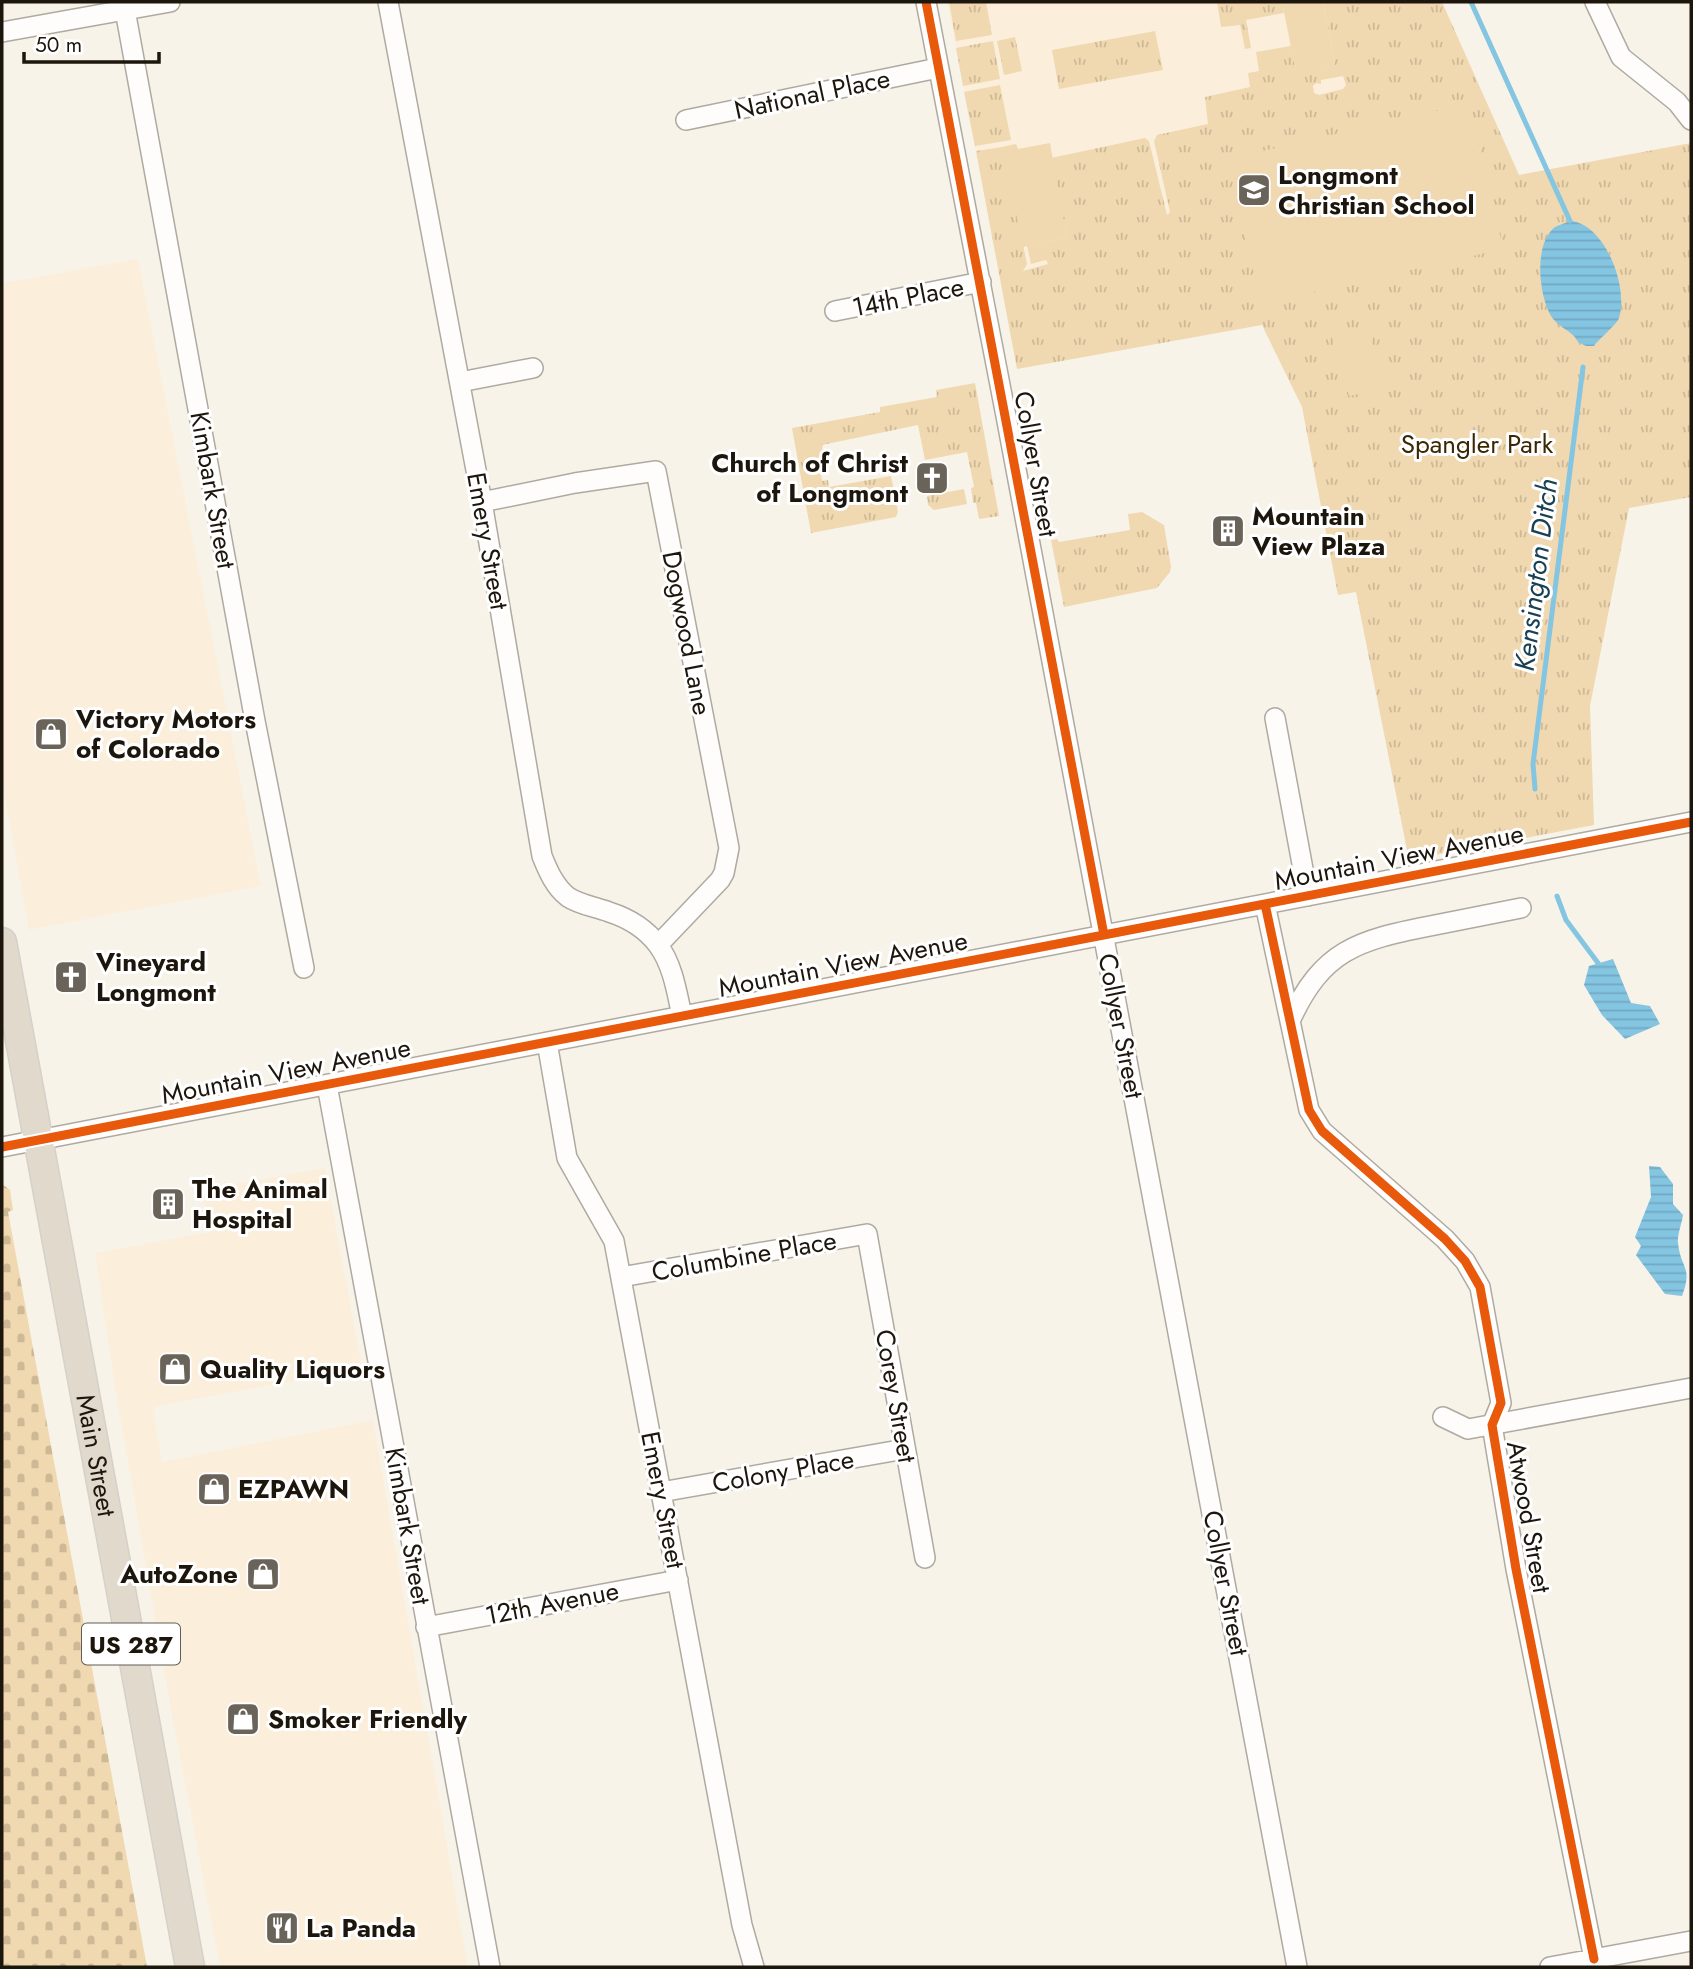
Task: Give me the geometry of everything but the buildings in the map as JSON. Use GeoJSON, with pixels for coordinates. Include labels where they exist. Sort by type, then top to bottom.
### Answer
{"type":"FeatureCollection","features":[{"type":"Feature","properties":{"kind":"highway","name":"Main Street"},"geometry":{"type":"LineString","coordinates":[[2,942],[190,1967]]}},
{"type":"Feature","properties":{"kind":"street"},"geometry":{"type":"LineString","coordinates":[[2,32],[170,2]]}},
{"type":"Feature","properties":{"kind":"street","name":"Emery Street"},"geometry":{"type":"LineString","coordinates":[[388,2],[482,502],[542,856],[552,879],[568,896],[622,917],[639,927],[658,945],[673,979],[682,1016]]}},
{"type":"Feature","properties":{"kind":"street","name":"Collyer Street"},"geometry":{"type":"LineString","coordinates":[[926,2],[1297,1967]]}},
{"type":"Feature","properties":{"kind":"street"},"geometry":{"type":"LineString","coordinates":[[1595,2],[1621,57],[1677,102],[1691,120]]}},
{"type":"Feature","properties":{"kind":"street","name":"Kimbark Street"},"geometry":{"type":"LineString","coordinates":[[125,10],[255,720],[304,968]]}},
{"type":"Feature","properties":{"kind":"street","name":"National Place"},"geometry":{"type":"LineString","coordinates":[[686,120],[938,68]]}},
{"type":"Feature","properties":{"kind":"street","name":"14th Place"},"geometry":{"type":"LineString","coordinates":[[835,311],[981,282]]}},
{"type":"Feature","properties":{"kind":"street"},"geometry":{"type":"LineString","coordinates":[[460,382],[533,368]]}},
{"type":"Feature","properties":{"kind":"street","name":"Dogwood Lane"},"geometry":{"type":"LineString","coordinates":[[482,502],[575,483],[656,471],[729,848],[720,880],[658,945]]}},
{"type":"Feature","properties":{"kind":"street"},"geometry":{"type":"LineString","coordinates":[[1275,718],[1308,896]]}},
{"type":"Feature","properties":{"kind":"street","name":"Mountain View Avenue"},"geometry":{"type":"LineString","coordinates":[[2,1147],[1691,822]]}},
{"type":"Feature","properties":{"kind":"street","name":"Atwood Street"},"geometry":{"type":"LineString","coordinates":[[1265,904],[1309,1110],[1322,1131],[1445,1239],[1465,1261],[1480,1287],[1501,1403],[1492,1425],[1586,1963]]}},
{"type":"Feature","properties":{"kind":"street"},"geometry":{"type":"LineString","coordinates":[[1290,1021],[1303,993],[1322,969],[1350,948],[1380,935],[1521,908]]}},
{"type":"Feature","properties":{"kind":"street","name":"Emery Street"},"geometry":{"type":"LineString","coordinates":[[547,1042],[567,1158],[614,1241],[742,1925],[754,1967]]}},
{"type":"Feature","properties":{"kind":"street","name":"Kimbark Street"},"geometry":{"type":"LineString","coordinates":[[327,1085],[490,1967]]}},
{"type":"Feature","properties":{"kind":"street","name":"Columbine Place"},"geometry":{"type":"LineString","coordinates":[[621,1277],[867,1234]]}},
{"type":"Feature","properties":{"kind":"street","name":"Corey Street"},"geometry":{"type":"LineString","coordinates":[[867,1234],[925,1558]]}},
{"type":"Feature","properties":{"kind":"street"},"geometry":{"type":"LineString","coordinates":[[1443,1417],[1468,1429],[1691,1388]]}},
{"type":"Feature","properties":{"kind":"street","name":"Colony Place"},"geometry":{"type":"LineString","coordinates":[[662,1492],[905,1449]]}},
{"type":"Feature","properties":{"kind":"street","name":"12th Avenue"},"geometry":{"type":"LineString","coordinates":[[426,1627],[678,1580]]}},
{"type":"Feature","properties":{"kind":"street"},"geometry":{"type":"LineString","coordinates":[[1550,1967],[1586,1963],[1691,1941]]}},
{"type":"Feature","properties":{"kind":"shaded area","name":"Longmont Christian School"},"geometry":{"type":"Polygon","coordinates":[[[947,2],[1442,2],[1532,205],[1518,263],[1262,324],[1017,369],[947,2]]]}},
{"type":"Feature","properties":{"kind":"shaded area"},"geometry":{"type":"Polygon","coordinates":[[[138,259],[261,886],[29,930],[2,783],[2,283],[138,259]]]}},
{"type":"Feature","properties":{"kind":"shaded area"},"geometry":{"type":"Polygon","coordinates":[[[325,1168],[362,1368],[153,1407],[162,1462],[373,1420],[468,1967],[220,1967],[170,1705],[115,1387],[95,1253],[210,1232],[202,1190],[325,1168]]]}},
{"type":"Feature","properties":{"kind":"green space"},"geometry":{"type":"Polygon","coordinates":[[[949,2],[986,2],[992,35],[956,41],[949,2]]]}},
{"type":"Feature","properties":{"kind":"green space"},"geometry":{"type":"Polygon","coordinates":[[[1217,2],[1282,2],[1284,13],[1246,20],[1251,48],[1245,49],[1240,25],[1221,27],[1217,2]]]}},
{"type":"Feature","properties":{"kind":"green space"},"geometry":{"type":"Polygon","coordinates":[[[1282,2],[1323,2],[1335,64],[1296,72],[1282,2]]]}},
{"type":"Feature","properties":{"kind":"green space","name":"Spangler Park"},"geometry":{"type":"Polygon","coordinates":[[[1323,2],[1442,2],[1519,175],[1691,143],[1691,497],[1629,508],[1590,706],[1594,825],[1409,860],[1356,592],[1338,595],[1302,407],[1262,325],[1017,369],[976,151],[1002,147],[1005,154],[1027,264],[1023,271],[1048,264],[1046,260],[1031,264],[1027,246],[1067,238],[1051,158],[1145,138],[1149,141],[1167,215],[1170,212],[1154,141],[1157,135],[1208,124],[1205,97],[1250,87],[1248,73],[1259,71],[1256,52],[1291,46],[1296,71],[1335,64],[1323,2]],[[1343,76],[1321,80],[1321,84],[1316,83],[1313,86],[1314,93],[1319,95],[1343,89],[1346,85],[1343,76]]]}},
{"type":"Feature","properties":{"kind":"green space"},"geometry":{"type":"Polygon","coordinates":[[[1155,31],[1163,70],[1059,89],[1052,50],[1155,31]]]}},
{"type":"Feature","properties":{"kind":"green space"},"geometry":{"type":"Polygon","coordinates":[[[1015,37],[1022,71],[1004,75],[997,41],[1015,37]]]}},
{"type":"Feature","properties":{"kind":"green space"},"geometry":{"type":"Polygon","coordinates":[[[993,41],[1000,79],[963,86],[956,48],[993,41]]]}},
{"type":"Feature","properties":{"kind":"green space"},"geometry":{"type":"Polygon","coordinates":[[[1000,85],[1011,140],[975,146],[964,92],[1000,85]]]}},
{"type":"Feature","properties":{"kind":"green space"},"geometry":{"type":"Polygon","coordinates":[[[1470,103],[1503,249],[1261,304],[1228,159],[1470,103]]]}},
{"type":"Feature","properties":{"kind":"green space"},"geometry":{"type":"Polygon","coordinates":[[[1050,143],[1067,238],[1023,247],[1002,147],[1016,144],[1018,149],[1050,143]]]}},
{"type":"Feature","properties":{"kind":"green space"},"geometry":{"type":"Polygon","coordinates":[[[1368,331],[1384,389],[1349,396],[1332,338],[1368,331]]]}},
{"type":"Feature","properties":{"kind":"green space"},"geometry":{"type":"Polygon","coordinates":[[[975,383],[999,516],[979,519],[976,503],[973,503],[971,488],[974,487],[967,452],[925,460],[918,425],[822,445],[824,461],[819,462],[822,481],[828,480],[829,487],[891,476],[898,512],[896,517],[811,533],[792,428],[880,412],[880,407],[937,397],[936,390],[975,383]]]}},
{"type":"Feature","properties":{"kind":"green space"},"geometry":{"type":"Polygon","coordinates":[[[964,489],[967,504],[934,510],[928,505],[927,496],[964,489]]]}},
{"type":"Feature","properties":{"kind":"green space"},"geometry":{"type":"Polygon","coordinates":[[[1142,512],[1164,525],[1171,567],[1157,588],[1064,607],[1051,540],[1057,539],[1059,542],[1130,530],[1128,514],[1142,512]]]}},
{"type":"Feature","properties":{"kind":"green space"},"geometry":{"type":"Polygon","coordinates":[[[2,1184],[10,1190],[13,1210],[8,1212],[147,1967],[2,1967],[2,1184]]]}},
{"type":"Feature","properties":{"kind":"water"},"geometry":{"type":"Polygon","coordinates":[[[1570,221],[1583,225],[1604,245],[1617,275],[1620,290],[1619,318],[1594,346],[1578,342],[1554,320],[1543,296],[1540,270],[1543,245],[1555,227],[1570,221]]]}},
{"type":"Feature","properties":{"kind":"water"},"geometry":{"type":"Polygon","coordinates":[[[1613,959],[1631,1003],[1650,1006],[1660,1024],[1625,1039],[1602,1015],[1584,985],[1589,966],[1613,959]]]}},
{"type":"Feature","properties":{"kind":"water"},"geometry":{"type":"Polygon","coordinates":[[[1649,1166],[1660,1167],[1673,1184],[1673,1204],[1683,1215],[1678,1240],[1686,1273],[1682,1296],[1665,1294],[1636,1255],[1641,1246],[1635,1237],[1651,1197],[1649,1166]]]}},
{"type":"Feature","properties":{"kind":"waterway","name":"Kensington Ditch"},"geometry":{"type":"LineString","coordinates":[[1471,2],[1570,221]]}},
{"type":"Feature","properties":{"kind":"waterway","name":"Kensington Ditch"},"geometry":{"type":"LineString","coordinates":[[1535,789],[1533,764],[1583,367]]}},
{"type":"Feature","properties":{"kind":"waterway","name":"Kensington Ditch"},"geometry":{"type":"LineString","coordinates":[[1557,896],[1566,920],[1598,963]]}},
{"type":"Feature","properties":{"kind":"cycle path"},"geometry":{"type":"LineString","coordinates":[[926,2],[1104,935]]}},
{"type":"Feature","properties":{"kind":"cycle path"},"geometry":{"type":"LineString","coordinates":[[2,1147],[1691,822]]}},
{"type":"Feature","properties":{"kind":"cycle path"},"geometry":{"type":"LineString","coordinates":[[1265,904],[1309,1110],[1322,1131],[1445,1239],[1465,1261],[1480,1287],[1501,1403],[1492,1425],[1516,1569],[1594,1959]]}},
{"type":"Feature","properties":{"kind":"place","name":"Longmont Christian School"},"geometry":{"type":"Point","coordinates":[1254,190]}},
{"type":"Feature","properties":{"kind":"place","name":"Church of Christ of Longmont"},"geometry":{"type":"Point","coordinates":[932,478]}},
{"type":"Feature","properties":{"kind":"place","name":"Mountain View Plaza"},"geometry":{"type":"Point","coordinates":[1228,531]}},
{"type":"Feature","properties":{"kind":"place","name":"Victory Motors of Colorado"},"geometry":{"type":"Point","coordinates":[51,734]}},
{"type":"Feature","properties":{"kind":"place","name":"Vineyard Longmont"},"geometry":{"type":"Point","coordinates":[71,977]}},
{"type":"Feature","properties":{"kind":"place","name":"The Animal Hospital"},"geometry":{"type":"Point","coordinates":[168,1204]}},
{"type":"Feature","properties":{"kind":"place","name":"Quality Liquors"},"geometry":{"type":"Point","coordinates":[175,1369]}},
{"type":"Feature","properties":{"kind":"place","name":"EZPAWN"},"geometry":{"type":"Point","coordinates":[214,1489]}},
{"type":"Feature","properties":{"kind":"place","name":"AutoZone"},"geometry":{"type":"Point","coordinates":[263,1574]}},
{"type":"Feature","properties":{"kind":"place","name":"Smoker Friendly"},"geometry":{"type":"Point","coordinates":[243,1719]}},
{"type":"Feature","properties":{"kind":"place","name":"La Panda"},"geometry":{"type":"Point","coordinates":[282,1928]}}]}
